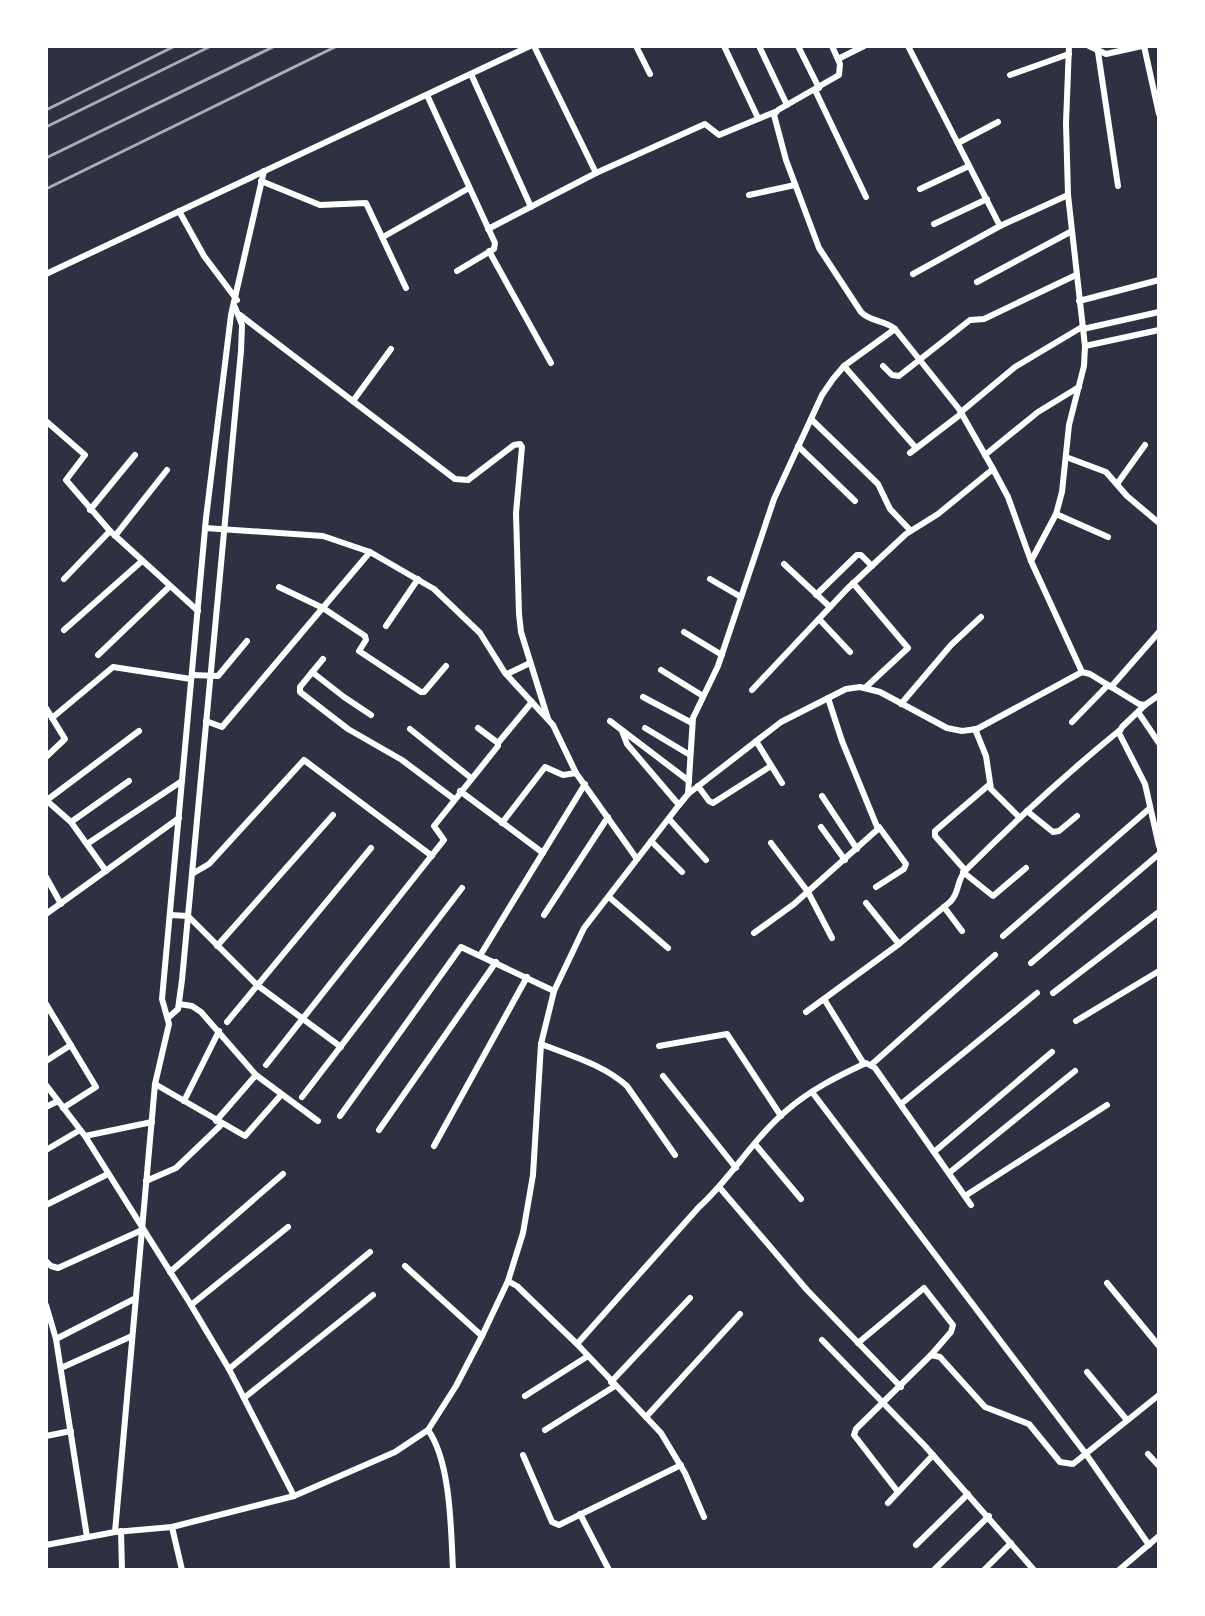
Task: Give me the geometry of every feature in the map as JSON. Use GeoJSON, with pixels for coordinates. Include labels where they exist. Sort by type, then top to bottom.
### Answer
{"type":"FeatureCollection","features":[{"type":"Feature","properties":{"kind":"street"},"geometry":{"type":"LineString","coordinates":[[46,274],[532,46],[596,173]]}},
{"type":"Feature","properties":{"kind":"street"},"geometry":{"type":"LineString","coordinates":[[636,46],[650,74]]}},
{"type":"Feature","properties":{"kind":"street"},"geometry":{"type":"LineString","coordinates":[[724,46],[758,118]]}},
{"type":"Feature","properties":{"kind":"street"},"geometry":{"type":"LineString","coordinates":[[759,46],[787,105]]}},
{"type":"Feature","properties":{"kind":"street"},"geometry":{"type":"LineString","coordinates":[[798,46],[866,197]]}},
{"type":"Feature","properties":{"kind":"street"},"geometry":{"type":"LineString","coordinates":[[488,229],[596,173],[705,124],[719,135],[775,112],[839,75],[838,59],[832,46]]}},
{"type":"Feature","properties":{"kind":"street"},"geometry":{"type":"LineString","coordinates":[[838,59],[864,46]]}},
{"type":"Feature","properties":{"kind":"street"},"geometry":{"type":"LineString","coordinates":[[908,46],[1000,226]]}},
{"type":"Feature","properties":{"kind":"street"},"geometry":{"type":"LineString","coordinates":[[1031,561],[1056,514],[1062,492],[1069,425],[1084,366],[1085,346],[1068,195],[1066,123],[1069,46]]}},
{"type":"Feature","properties":{"kind":"street"},"geometry":{"type":"LineString","coordinates":[[1089,46],[1106,54],[1143,46],[1159,114]]}},
{"type":"Feature","properties":{"kind":"street"},"geometry":{"type":"LineString","coordinates":[[1098,52],[1118,186]]}},
{"type":"Feature","properties":{"kind":"street"},"geometry":{"type":"LineString","coordinates":[[1010,75],[1069,54]]}},
{"type":"Feature","properties":{"kind":"street"},"geometry":{"type":"LineString","coordinates":[[471,74],[531,207]]}},
{"type":"Feature","properties":{"kind":"street"},"geometry":{"type":"LineString","coordinates":[[427,95],[495,246],[457,271]]}},
{"type":"Feature","properties":{"kind":"street"},"geometry":{"type":"LineString","coordinates":[[775,112],[782,145],[819,248],[861,312],[895,329],[922,359],[961,413],[1008,497],[1031,561],[1082,672],[1134,702],[1145,705]]}},
{"type":"Feature","properties":{"kind":"street"},"geometry":{"type":"LineString","coordinates":[[958,143],[998,122]]}},
{"type":"Feature","properties":{"kind":"street"},"geometry":{"type":"LineString","coordinates":[[920,189],[969,166]]}},
{"type":"Feature","properties":{"kind":"street"},"geometry":{"type":"LineString","coordinates":[[122,1570],[118,1532],[132,1336],[155,1084],[168,1032],[169,1017],[163,1009],[162,999],[205,528],[231,315],[236,304],[264,171]]}},
{"type":"Feature","properties":{"kind":"street"},"geometry":{"type":"LineString","coordinates":[[261,181],[320,205],[366,203],[406,288]]}},
{"type":"Feature","properties":{"kind":"street"},"geometry":{"type":"LineString","coordinates":[[749,195],[795,185]]}},
{"type":"Feature","properties":{"kind":"street"},"geometry":{"type":"LineString","coordinates":[[383,237],[469,188]]}},
{"type":"Feature","properties":{"kind":"street"},"geometry":{"type":"LineString","coordinates":[[913,274],[1000,226],[1068,195]]}},
{"type":"Feature","properties":{"kind":"street"},"geometry":{"type":"LineString","coordinates":[[934,224],[987,199]]}},
{"type":"Feature","properties":{"kind":"street"},"geometry":{"type":"LineString","coordinates":[[169,1017],[176,1012],[181,985],[242,339],[236,304],[179,211]]}},
{"type":"Feature","properties":{"kind":"street"},"geometry":{"type":"LineString","coordinates":[[977,282],[1072,231]]}},
{"type":"Feature","properties":{"kind":"street"},"geometry":{"type":"LineString","coordinates":[[489,251],[551,363]]}},
{"type":"Feature","properties":{"kind":"street"},"geometry":{"type":"LineString","coordinates":[[883,366],[895,377],[970,320],[984,319],[1076,275]]}},
{"type":"Feature","properties":{"kind":"street"},"geometry":{"type":"LineString","coordinates":[[1079,301],[1159,280]]}},
{"type":"Feature","properties":{"kind":"street"},"geometry":{"type":"LineString","coordinates":[[844,366],[913,450],[1015,367],[1082,328],[1159,312]]}},
{"type":"Feature","properties":{"kind":"street"},"geometry":{"type":"LineString","coordinates":[[240,315],[461,481],[468,480],[514,445],[520,444],[516,513],[521,632],[548,719],[576,773],[637,859]]}},
{"type":"Feature","properties":{"kind":"street"},"geometry":{"type":"LineString","coordinates":[[688,794],[692,723],[722,655],[770,508],[822,395],[844,366],[895,329]]}},
{"type":"Feature","properties":{"kind":"street"},"geometry":{"type":"LineString","coordinates":[[1085,346],[1159,330]]}},
{"type":"Feature","properties":{"kind":"street"},"geometry":{"type":"LineString","coordinates":[[353,401],[391,349]]}},
{"type":"Feature","properties":{"kind":"street"},"geometry":{"type":"LineString","coordinates":[[985,455],[1038,412],[1079,387]]}},
{"type":"Feature","properties":{"kind":"street"},"geometry":{"type":"LineString","coordinates":[[811,419],[878,484],[890,509],[910,530]]}},
{"type":"Feature","properties":{"kind":"street"},"geometry":{"type":"LineString","coordinates":[[46,421],[84,454],[85,457],[66,478],[90,510],[198,611]]}},
{"type":"Feature","properties":{"kind":"street"},"geometry":{"type":"LineString","coordinates":[[1117,484],[1145,445]]}},
{"type":"Feature","properties":{"kind":"street"},"geometry":{"type":"LineString","coordinates":[[798,446],[855,501]]}},
{"type":"Feature","properties":{"kind":"street"},"geometry":{"type":"LineString","coordinates":[[90,510],[135,455]]}},
{"type":"Feature","properties":{"kind":"street"},"geometry":{"type":"LineString","coordinates":[[1066,457],[1106,472],[1159,523]]}},
{"type":"Feature","properties":{"kind":"street"},"geometry":{"type":"LineString","coordinates":[[752,690],[853,583],[910,530],[938,514],[993,469]]}},
{"type":"Feature","properties":{"kind":"street"},"geometry":{"type":"LineString","coordinates":[[64,579],[113,534],[167,470]]}},
{"type":"Feature","properties":{"kind":"street"},"geometry":{"type":"LineString","coordinates":[[1056,514],[1108,537]]}},
{"type":"Feature","properties":{"kind":"street"},"geometry":{"type":"LineString","coordinates":[[205,528],[310,533],[370,552],[434,589],[480,633],[507,674],[548,719]]}},
{"type":"Feature","properties":{"kind":"street"},"geometry":{"type":"LineString","coordinates":[[206,721],[222,727],[370,552]]}},
{"type":"Feature","properties":{"kind":"street"},"geometry":{"type":"LineString","coordinates":[[816,595],[857,555],[872,566]]}},
{"type":"Feature","properties":{"kind":"street"},"geometry":{"type":"LineString","coordinates":[[64,630],[142,561]]}},
{"type":"Feature","properties":{"kind":"street"},"geometry":{"type":"LineString","coordinates":[[784,564],[830,607]]}},
{"type":"Feature","properties":{"kind":"street"},"geometry":{"type":"LineString","coordinates":[[386,626],[418,579]]}},
{"type":"Feature","properties":{"kind":"street"},"geometry":{"type":"LineString","coordinates":[[710,579],[741,597]]}},
{"type":"Feature","properties":{"kind":"street"},"geometry":{"type":"LineString","coordinates":[[853,583],[908,648],[865,688]]}},
{"type":"Feature","properties":{"kind":"street"},"geometry":{"type":"LineString","coordinates":[[98,655],[170,586]]}},
{"type":"Feature","properties":{"kind":"street"},"geometry":{"type":"LineString","coordinates":[[279,587],[323,608],[365,636],[366,640],[359,651],[421,692],[446,666]]}},
{"type":"Feature","properties":{"kind":"street"},"geometry":{"type":"LineString","coordinates":[[901,704],[951,645],[981,617]]}},
{"type":"Feature","properties":{"kind":"street"},"geometry":{"type":"LineString","coordinates":[[819,619],[850,652]]}},
{"type":"Feature","properties":{"kind":"street"},"geometry":{"type":"LineString","coordinates":[[684,632],[722,655]]}},
{"type":"Feature","properties":{"kind":"street"},"geometry":{"type":"LineString","coordinates":[[1072,722],[1159,632]]}},
{"type":"Feature","properties":{"kind":"street"},"geometry":{"type":"LineString","coordinates":[[52,718],[113,667],[192,677],[219,675],[247,641]]}},
{"type":"Feature","properties":{"kind":"street"},"geometry":{"type":"LineString","coordinates":[[323,659],[300,687],[300,692],[348,729],[402,760],[454,799]]}},
{"type":"Feature","properties":{"kind":"street"},"geometry":{"type":"LineString","coordinates":[[507,674],[530,663]]}},
{"type":"Feature","properties":{"kind":"street"},"geometry":{"type":"LineString","coordinates":[[661,670],[703,696]]}},
{"type":"Feature","properties":{"kind":"street"},"geometry":{"type":"LineString","coordinates":[[312,672],[371,715]]}},
{"type":"Feature","properties":{"kind":"street"},"geometry":{"type":"LineString","coordinates":[[46,1545],[118,1532],[172,1527],[294,1496],[395,1452],[428,1430],[482,1336],[508,1281],[523,1233],[534,1162],[541,1044],[554,991],[584,928],[688,794],[781,722],[846,689],[865,688],[880,692],[947,728],[962,731],[975,729],[1082,672]]}},
{"type":"Feature","properties":{"kind":"street"},"geometry":{"type":"LineString","coordinates":[[806,1012],[944,907],[954,898],[964,871],[1055,784],[1159,695]]}},
{"type":"Feature","properties":{"kind":"street"},"geometry":{"type":"LineString","coordinates":[[643,697],[692,723]]}},
{"type":"Feature","properties":{"kind":"street"},"geometry":{"type":"LineString","coordinates":[[828,698],[842,741],[878,825],[906,864],[904,869],[876,887]]}},
{"type":"Feature","properties":{"kind":"street"},"geometry":{"type":"LineString","coordinates":[[266,1065],[445,839],[433,827],[532,702]]}},
{"type":"Feature","properties":{"kind":"street"},"geometry":{"type":"LineString","coordinates":[[46,708],[65,741],[46,757]]}},
{"type":"Feature","properties":{"kind":"street"},"geometry":{"type":"LineString","coordinates":[[1138,712],[1159,743]]}},
{"type":"Feature","properties":{"kind":"street"},"geometry":{"type":"LineString","coordinates":[[610,721],[689,781]]}},
{"type":"Feature","properties":{"kind":"street"},"geometry":{"type":"LineString","coordinates":[[478,728],[498,743]]}},
{"type":"Feature","properties":{"kind":"street"},"geometry":{"type":"LineString","coordinates":[[645,728],[690,755]]}},
{"type":"Feature","properties":{"kind":"street"},"geometry":{"type":"LineString","coordinates":[[410,729],[471,778]]}},
{"type":"Feature","properties":{"kind":"street"},"geometry":{"type":"LineString","coordinates":[[975,729],[986,756],[993,792],[1020,818]]}},
{"type":"Feature","properties":{"kind":"street"},"geometry":{"type":"LineString","coordinates":[[1120,730],[1145,784],[1159,846]]}},
{"type":"Feature","properties":{"kind":"street"},"geometry":{"type":"LineString","coordinates":[[106,871],[71,822],[46,800],[139,731]]}},
{"type":"Feature","properties":{"kind":"street"},"geometry":{"type":"LineString","coordinates":[[622,731],[627,744],[679,805]]}},
{"type":"Feature","properties":{"kind":"street"},"geometry":{"type":"LineString","coordinates":[[756,741],[782,783]]}},
{"type":"Feature","properties":{"kind":"street"},"geometry":{"type":"LineString","coordinates":[[192,874],[209,864],[304,760],[432,856]]}},
{"type":"Feature","properties":{"kind":"street"},"geometry":{"type":"LineString","coordinates":[[698,786],[709,801],[715,802],[771,766]]}},
{"type":"Feature","properties":{"kind":"street"},"geometry":{"type":"LineString","coordinates":[[502,823],[545,767],[563,775],[576,773]]}},
{"type":"Feature","properties":{"kind":"street"},"geometry":{"type":"LineString","coordinates":[[71,822],[129,781]]}},
{"type":"Feature","properties":{"kind":"street"},"geometry":{"type":"LineString","coordinates":[[87,844],[182,781]]}},
{"type":"Feature","properties":{"kind":"street"},"geometry":{"type":"LineString","coordinates":[[481,954],[585,784]]}},
{"type":"Feature","properties":{"kind":"street"},"geometry":{"type":"LineString","coordinates":[[990,784],[935,831],[935,836],[964,871],[993,896],[1026,868]]}},
{"type":"Feature","properties":{"kind":"street"},"geometry":{"type":"LineString","coordinates":[[460,791],[543,853]]}},
{"type":"Feature","properties":{"kind":"street"},"geometry":{"type":"LineString","coordinates":[[822,796],[857,849]]}},
{"type":"Feature","properties":{"kind":"street"},"geometry":{"type":"LineString","coordinates":[[1003,936],[1150,808]]}},
{"type":"Feature","properties":{"kind":"street"},"geometry":{"type":"LineString","coordinates":[[1027,811],[1050,831],[1056,832],[1077,816]]}},
{"type":"Feature","properties":{"kind":"street"},"geometry":{"type":"LineString","coordinates":[[217,946],[333,815]]}},
{"type":"Feature","properties":{"kind":"street"},"geometry":{"type":"LineString","coordinates":[[544,915],[608,817]]}},
{"type":"Feature","properties":{"kind":"street"},"geometry":{"type":"LineString","coordinates":[[46,914],[179,818]]}},
{"type":"Feature","properties":{"kind":"street"},"geometry":{"type":"LineString","coordinates":[[669,819],[706,860]]}},
{"type":"Feature","properties":{"kind":"street"},"geometry":{"type":"LineString","coordinates":[[754,933],[845,860],[876,832],[878,825]]}},
{"type":"Feature","properties":{"kind":"street"},"geometry":{"type":"LineString","coordinates":[[821,827],[845,860]]}},
{"type":"Feature","properties":{"kind":"street"},"geometry":{"type":"LineString","coordinates":[[651,841],[682,872]]}},
{"type":"Feature","properties":{"kind":"street"},"geometry":{"type":"LineString","coordinates":[[771,843],[808,892],[832,938]]}},
{"type":"Feature","properties":{"kind":"street"},"geometry":{"type":"LineString","coordinates":[[227,1022],[371,848]]}},
{"type":"Feature","properties":{"kind":"street"},"geometry":{"type":"LineString","coordinates":[[1031,963],[1159,854]]}},
{"type":"Feature","properties":{"kind":"street"},"geometry":{"type":"LineString","coordinates":[[46,877],[61,904]]}},
{"type":"Feature","properties":{"kind":"street"},"geometry":{"type":"LineString","coordinates":[[302,1097],[462,888]]}},
{"type":"Feature","properties":{"kind":"street"},"geometry":{"type":"LineString","coordinates":[[609,897],[668,948]]}},
{"type":"Feature","properties":{"kind":"street"},"geometry":{"type":"LineString","coordinates":[[866,903],[899,944]]}},
{"type":"Feature","properties":{"kind":"street"},"geometry":{"type":"LineString","coordinates":[[944,907],[962,931]]}},
{"type":"Feature","properties":{"kind":"street"},"geometry":{"type":"LineString","coordinates":[[1053,993],[1159,912]]}},
{"type":"Feature","properties":{"kind":"street"},"geometry":{"type":"LineString","coordinates":[[170,915],[188,916],[257,985],[341,1047]]}},
{"type":"Feature","properties":{"kind":"street"},"geometry":{"type":"LineString","coordinates":[[340,1116],[460,949],[464,947],[481,954],[554,991]]}},
{"type":"Feature","properties":{"kind":"street"},"geometry":{"type":"LineString","coordinates":[[577,1344],[699,1207],[720,1188],[781,1116],[812,1092],[868,1064],[995,955]]}},
{"type":"Feature","properties":{"kind":"street"},"geometry":{"type":"LineString","coordinates":[[379,1130],[496,962]]}},
{"type":"Feature","properties":{"kind":"street"},"geometry":{"type":"LineString","coordinates":[[1076,1021],[1159,971]]}},
{"type":"Feature","properties":{"kind":"street"},"geometry":{"type":"LineString","coordinates":[[434,1146],[527,977]]}},
{"type":"Feature","properties":{"kind":"street"},"geometry":{"type":"LineString","coordinates":[[901,1104],[1037,993]]}},
{"type":"Feature","properties":{"kind":"street"},"geometry":{"type":"LineString","coordinates":[[824,999],[971,1205]]}},
{"type":"Feature","properties":{"kind":"street"},"geometry":{"type":"LineString","coordinates":[[179,1002],[196,1009],[256,1075],[318,1121]]}},
{"type":"Feature","properties":{"kind":"street"},"geometry":{"type":"LineString","coordinates":[[46,1004],[96,1087],[63,1108]]}},
{"type":"Feature","properties":{"kind":"street"},"geometry":{"type":"LineString","coordinates":[[184,1101],[219,1031]]}},
{"type":"Feature","properties":{"kind":"street"},"geometry":{"type":"LineString","coordinates":[[659,1046],[727,1034],[781,1116]]}},
{"type":"Feature","properties":{"kind":"street"},"geometry":{"type":"LineString","coordinates":[[541,1044],[609,1072],[627,1086],[675,1155]]}},
{"type":"Feature","properties":{"kind":"street"},"geometry":{"type":"LineString","coordinates":[[46,1061],[71,1045]]}},
{"type":"Feature","properties":{"kind":"street"},"geometry":{"type":"LineString","coordinates":[[934,1152],[1052,1052]]}},
{"type":"Feature","properties":{"kind":"street"},"geometry":{"type":"LineString","coordinates":[[949,1173],[1075,1071]]}},
{"type":"Feature","properties":{"kind":"street"},"geometry":{"type":"LineString","coordinates":[[146,1181],[176,1168],[219,1123],[256,1075]]}},
{"type":"Feature","properties":{"kind":"street"},"geometry":{"type":"LineString","coordinates":[[663,1076],[736,1168]]}},
{"type":"Feature","properties":{"kind":"street"},"geometry":{"type":"LineString","coordinates":[[155,1084],[245,1136],[281,1095]]}},
{"type":"Feature","properties":{"kind":"street"},"geometry":{"type":"LineString","coordinates":[[46,1085],[82,1133],[191,1305],[229,1369],[294,1496]]}},
{"type":"Feature","properties":{"kind":"street"},"geometry":{"type":"LineString","coordinates":[[812,1092],[1086,1454],[1149,1545]]}},
{"type":"Feature","properties":{"kind":"street"},"geometry":{"type":"LineString","coordinates":[[46,1107],[58,1101]]}},
{"type":"Feature","properties":{"kind":"street"},"geometry":{"type":"LineString","coordinates":[[965,1196],[1107,1105]]}},
{"type":"Feature","properties":{"kind":"street"},"geometry":{"type":"LineString","coordinates":[[46,1150],[82,1133],[152,1122]]}},
{"type":"Feature","properties":{"kind":"street"},"geometry":{"type":"LineString","coordinates":[[755,1144],[801,1199]]}},
{"type":"Feature","properties":{"kind":"street"},"geometry":{"type":"LineString","coordinates":[[46,1205],[108,1174]]}},
{"type":"Feature","properties":{"kind":"street"},"geometry":{"type":"LineString","coordinates":[[170,1272],[283,1174]]}},
{"type":"Feature","properties":{"kind":"street"},"geometry":{"type":"LineString","coordinates":[[720,1188],[771,1250],[901,1387]]}},
{"type":"Feature","properties":{"kind":"street"},"geometry":{"type":"LineString","coordinates":[[191,1305],[288,1227]]}},
{"type":"Feature","properties":{"kind":"street"},"geometry":{"type":"LineString","coordinates":[[46,1261],[58,1268],[142,1230]]}},
{"type":"Feature","properties":{"kind":"street"},"geometry":{"type":"LineString","coordinates":[[229,1369],[370,1252]]}},
{"type":"Feature","properties":{"kind":"street"},"geometry":{"type":"LineString","coordinates":[[405,1266],[482,1336]]}},
{"type":"Feature","properties":{"kind":"street"},"geometry":{"type":"LineString","coordinates":[[508,1281],[577,1344],[661,1433],[681,1465],[704,1517]]}},
{"type":"Feature","properties":{"kind":"street"},"geometry":{"type":"LineString","coordinates":[[1107,1283],[1159,1346]]}},
{"type":"Feature","properties":{"kind":"street"},"geometry":{"type":"LineString","coordinates":[[858,1343],[924,1288],[952,1320],[951,1332],[901,1387],[856,1429],[854,1435],[898,1492]]}},
{"type":"Feature","properties":{"kind":"street"},"geometry":{"type":"LineString","coordinates":[[244,1398],[373,1295]]}},
{"type":"Feature","properties":{"kind":"street"},"geometry":{"type":"LineString","coordinates":[[56,1339],[136,1298]]}},
{"type":"Feature","properties":{"kind":"street"},"geometry":{"type":"LineString","coordinates":[[545,1430],[613,1384],[690,1298]]}},
{"type":"Feature","properties":{"kind":"street"},"geometry":{"type":"LineString","coordinates":[[46,1305],[56,1339],[87,1537]]}},
{"type":"Feature","properties":{"kind":"street"},"geometry":{"type":"LineString","coordinates":[[646,1417],[740,1314]]}},
{"type":"Feature","properties":{"kind":"street"},"geometry":{"type":"LineString","coordinates":[[61,1368],[132,1336]]}},
{"type":"Feature","properties":{"kind":"street"},"geometry":{"type":"LineString","coordinates":[[822,1340],[989,1516],[1033,1570]]}},
{"type":"Feature","properties":{"kind":"street"},"geometry":{"type":"LineString","coordinates":[[931,1355],[940,1357],[988,1409],[1032,1426],[1060,1462],[1073,1464],[1159,1395]]}},
{"type":"Feature","properties":{"kind":"street"},"geometry":{"type":"LineString","coordinates":[[525,1396],[588,1356]]}},
{"type":"Feature","properties":{"kind":"street"},"geometry":{"type":"LineString","coordinates":[[1087,1372],[1127,1420]]}},
{"type":"Feature","properties":{"kind":"street"},"geometry":{"type":"LineString","coordinates":[[428,1430],[440,1457],[450,1522],[453,1570]]}},
{"type":"Feature","properties":{"kind":"street"},"geometry":{"type":"LineString","coordinates":[[46,1436],[71,1431]]}},
{"type":"Feature","properties":{"kind":"street"},"geometry":{"type":"LineString","coordinates":[[1148,1454],[1159,1466]]}},
{"type":"Feature","properties":{"kind":"street"},"geometry":{"type":"LineString","coordinates":[[523,1455],[552,1522],[559,1525],[681,1465]]}},
{"type":"Feature","properties":{"kind":"street"},"geometry":{"type":"LineString","coordinates":[[888,1503],[933,1455]]}},
{"type":"Feature","properties":{"kind":"street"},"geometry":{"type":"LineString","coordinates":[[916,1545],[968,1494]]}},
{"type":"Feature","properties":{"kind":"street"},"geometry":{"type":"LineString","coordinates":[[580,1514],[608,1568],[595,1570]]}},
{"type":"Feature","properties":{"kind":"street"},"geometry":{"type":"LineString","coordinates":[[934,1570],[989,1516]]}},
{"type":"Feature","properties":{"kind":"street"},"geometry":{"type":"LineString","coordinates":[[172,1527],[182,1570]]}},
{"type":"Feature","properties":{"kind":"street"},"geometry":{"type":"LineString","coordinates":[[1119,1570],[1159,1536]]}},
{"type":"Feature","properties":{"kind":"street"},"geometry":{"type":"LineString","coordinates":[[984,1570],[1011,1543]]}},
{"type":"Feature","properties":{"kind":"railway"},"geometry":{"type":"LineString","coordinates":[[46,110],[175,46]]}},
{"type":"Feature","properties":{"kind":"railway"},"geometry":{"type":"LineString","coordinates":[[46,127],[211,46]]}},
{"type":"Feature","properties":{"kind":"railway"},"geometry":{"type":"LineString","coordinates":[[46,158],[275,46]]}},
{"type":"Feature","properties":{"kind":"railway"},"geometry":{"type":"LineString","coordinates":[[46,189],[337,46]]}}]}
